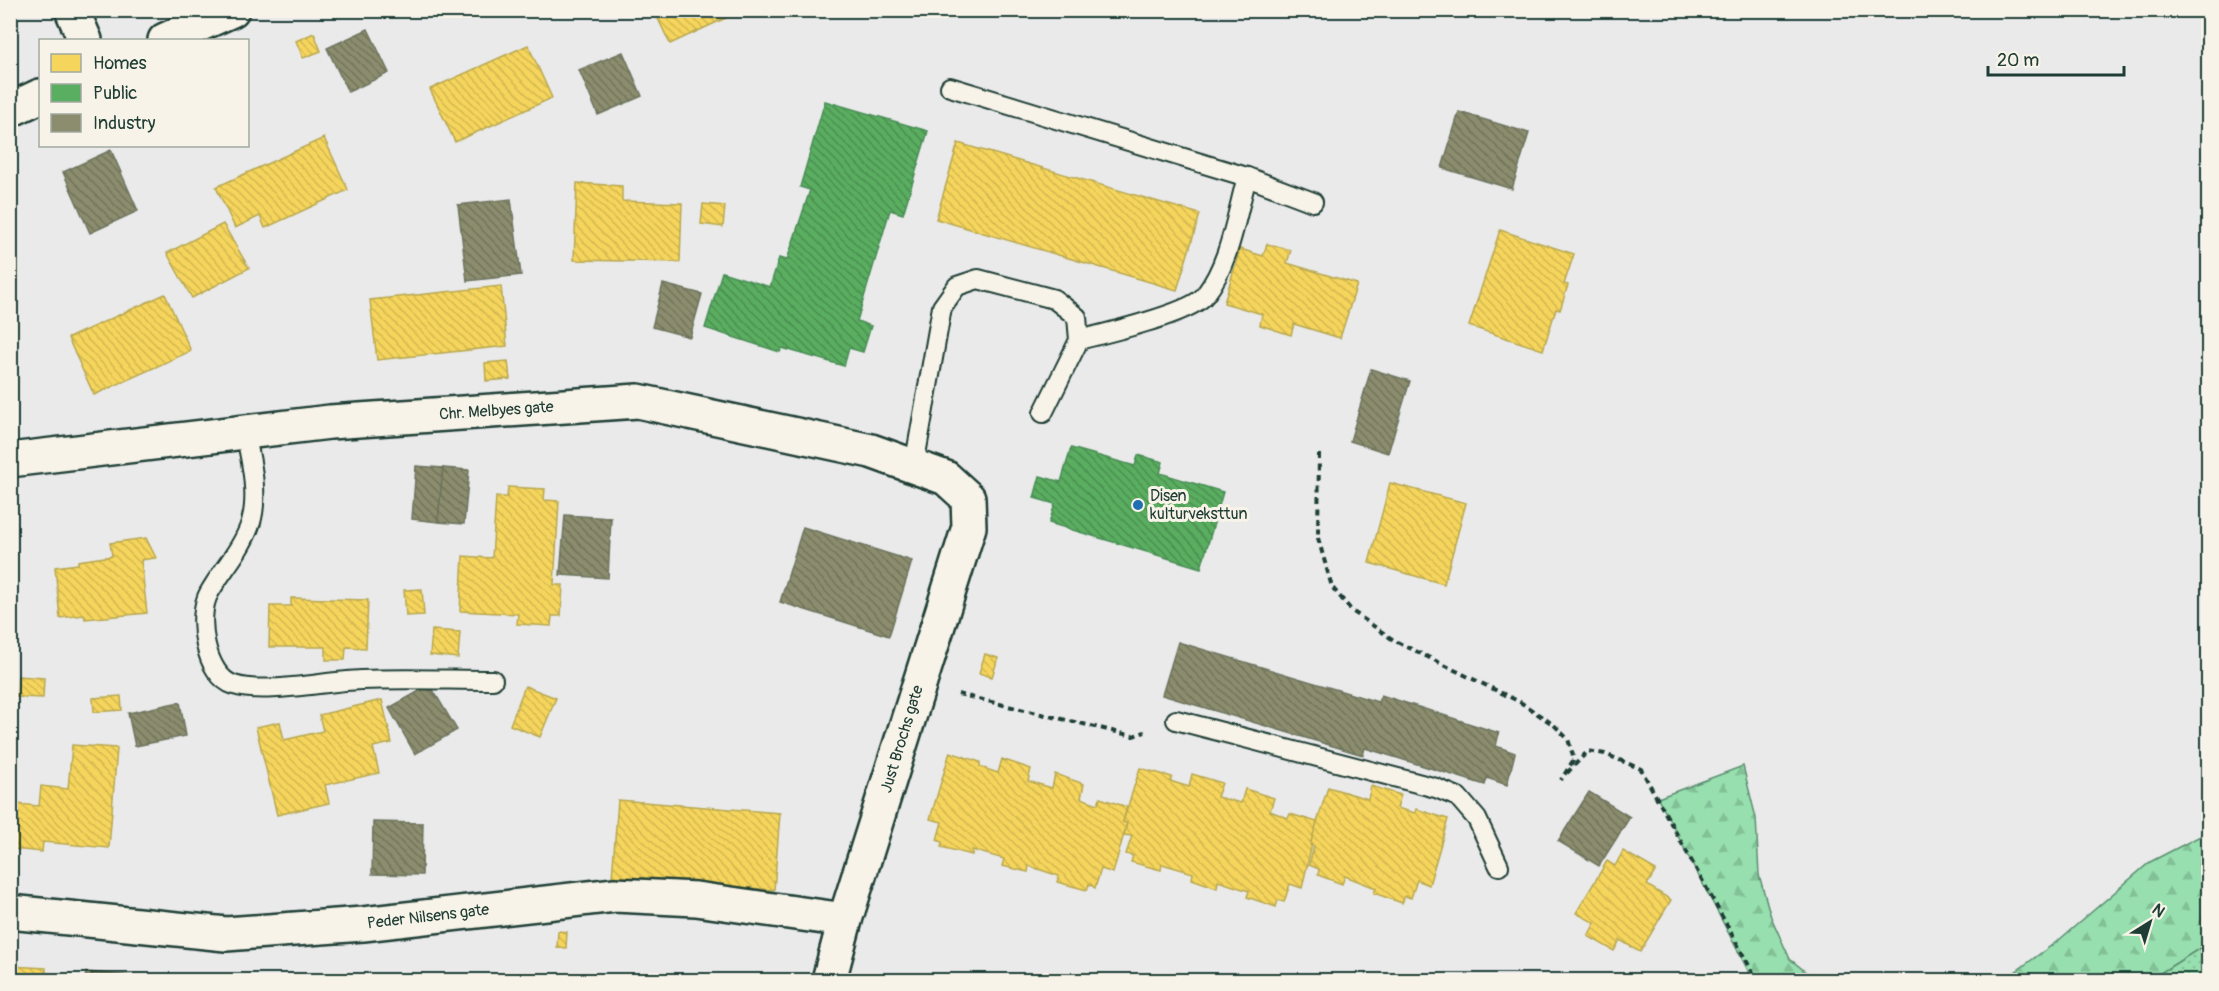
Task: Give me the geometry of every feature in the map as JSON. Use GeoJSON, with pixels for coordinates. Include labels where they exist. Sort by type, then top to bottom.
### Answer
{"type":"FeatureCollection","features":[{"type":"Feature","properties":{"kind":"street"},"geometry":{"type":"LineString","coordinates":[[72,10],[85,39]]}},
{"type":"Feature","properties":{"kind":"street"},"geometry":{"type":"LineString","coordinates":[[167,39],[232,10]]}},
{"type":"Feature","properties":{"kind":"street"},"geometry":{"type":"LineString","coordinates":[[10,110],[39,96]]}},
{"type":"Feature","properties":{"kind":"street","name":"Chr. Melbyes gate"},"geometry":{"type":"LineString","coordinates":[[10,460],[330,422],[639,400],[871,451],[946,478],[968,498]]}},
{"type":"Feature","properties":{"kind":"street","name":"Just Brochs gate"},"geometry":{"type":"LineString","coordinates":[[829,981],[845,920],[969,527],[968,498]]}},
{"type":"Feature","properties":{"kind":"street","name":"Peder Nilsens gate"},"geometry":{"type":"LineString","coordinates":[[10,912],[226,934],[363,924],[615,896],[696,899],[845,920]]}},
{"type":"Feature","properties":{"kind":"lane"},"geometry":{"type":"LineString","coordinates":[[951,87],[1247,177],[1313,202]]}},
{"type":"Feature","properties":{"kind":"lane"},"geometry":{"type":"LineString","coordinates":[[1079,340],[1172,314],[1204,297],[1222,264],[1247,177]]}},
{"type":"Feature","properties":{"kind":"lane"},"geometry":{"type":"LineString","coordinates":[[914,466],[942,307],[957,286],[978,279],[1054,299],[1077,317],[1079,340],[1043,413]]}},
{"type":"Feature","properties":{"kind":"lane"},"geometry":{"type":"LineString","coordinates":[[245,432],[254,495],[251,522],[226,569],[209,594],[202,612],[206,645],[220,675],[231,685],[260,688],[359,680],[493,680]]}},
{"type":"Feature","properties":{"kind":"lane"},"geometry":{"type":"LineString","coordinates":[[1176,720],[1436,789],[1458,798],[1478,819],[1499,866]]}},
{"type":"Feature","properties":{"kind":"path"},"geometry":{"type":"LineString","coordinates":[[1319,454],[1318,538],[1332,587],[1352,611],[1395,641],[1520,702],[1554,725],[1568,739],[1574,759],[1561,780],[1588,751],[1605,754],[1641,769],[1757,981]]}},
{"type":"Feature","properties":{"kind":"path"},"geometry":{"type":"LineString","coordinates":[[919,684],[1133,736],[1176,720]]}},
{"type":"Feature","properties":{"kind":"green space"},"geometry":{"type":"Polygon","coordinates":[[[1743,766],[1756,818],[1759,875],[1771,917],[1790,959],[1816,980],[1753,980],[1658,798],[1743,766]]]}},
{"type":"Feature","properties":{"kind":"green space"},"geometry":{"type":"Polygon","coordinates":[[[2208,832],[2208,943],[2149,980],[2004,980],[2059,940],[2150,862],[2208,832]]]}},
{"type":"Feature","properties":{"kind":"green space"},"geometry":{"type":"Polygon","coordinates":[[[2208,943],[2208,980],[2149,980],[2208,943]]]}},
{"type":"Feature","properties":{"kind":"building: Homes"},"geometry":{"type":"Polygon","coordinates":[[[654,10],[743,10],[670,44],[654,10]]]}},
{"type":"Feature","properties":{"kind":"building: Homes"},"geometry":{"type":"Polygon","coordinates":[[[314,33],[321,51],[303,58],[296,41],[314,33]]]}},
{"type":"Feature","properties":{"kind":"building: Homes"},"geometry":{"type":"Polygon","coordinates":[[[528,45],[552,98],[455,142],[430,89],[528,45]]]}},
{"type":"Feature","properties":{"kind":"building: Homes"},"geometry":{"type":"Polygon","coordinates":[[[324,138],[348,190],[265,228],[260,216],[235,228],[216,187],[324,138]]]}},
{"type":"Feature","properties":{"kind":"building: Homes"},"geometry":{"type":"Polygon","coordinates":[[[958,143],[1200,214],[1177,290],[936,219],[958,143]]]}},
{"type":"Feature","properties":{"kind":"building: Homes"},"geometry":{"type":"Polygon","coordinates":[[[577,183],[622,186],[622,201],[682,203],[680,262],[574,260],[577,183]]]}},
{"type":"Feature","properties":{"kind":"building: Homes"},"geometry":{"type":"Polygon","coordinates":[[[703,204],[725,206],[723,227],[701,224],[703,204]]]}},
{"type":"Feature","properties":{"kind":"building: Homes"},"geometry":{"type":"Polygon","coordinates":[[[223,224],[249,268],[192,298],[167,253],[223,224]]]}},
{"type":"Feature","properties":{"kind":"building: Homes"},"geometry":{"type":"Polygon","coordinates":[[[1500,230],[1574,254],[1564,284],[1568,285],[1560,310],[1556,309],[1543,350],[1469,326],[1500,230]]]}},
{"type":"Feature","properties":{"kind":"building: Homes"},"geometry":{"type":"Polygon","coordinates":[[[1267,244],[1291,250],[1287,263],[1357,284],[1340,338],[1294,324],[1291,335],[1260,325],[1262,314],[1224,303],[1240,249],[1263,256],[1267,244]]]}},
{"type":"Feature","properties":{"kind":"building: Homes"},"geometry":{"type":"Polygon","coordinates":[[[501,286],[507,346],[377,360],[370,300],[501,286]]]}},
{"type":"Feature","properties":{"kind":"building: Homes"},"geometry":{"type":"Polygon","coordinates":[[[165,294],[191,351],[94,395],[68,338],[165,294]]]}},
{"type":"Feature","properties":{"kind":"building: Homes"},"geometry":{"type":"Polygon","coordinates":[[[508,361],[510,379],[486,381],[485,363],[508,361]]]}},
{"type":"Feature","properties":{"kind":"building: Homes"},"geometry":{"type":"Polygon","coordinates":[[[1390,483],[1466,503],[1444,584],[1369,563],[1390,483]]]}},
{"type":"Feature","properties":{"kind":"building: Homes"},"geometry":{"type":"Polygon","coordinates":[[[508,487],[545,489],[544,500],[559,501],[554,585],[563,585],[561,616],[552,616],[551,626],[517,624],[518,614],[460,611],[463,556],[492,558],[496,497],[507,497],[508,487]]]}},
{"type":"Feature","properties":{"kind":"building: Homes"},"geometry":{"type":"Polygon","coordinates":[[[146,538],[156,558],[141,560],[147,613],[85,619],[84,615],[60,618],[55,567],[112,556],[110,543],[146,538]]]}},
{"type":"Feature","properties":{"kind":"building: Homes"},"geometry":{"type":"Polygon","coordinates":[[[422,589],[424,615],[406,616],[404,590],[422,589]]]}},
{"type":"Feature","properties":{"kind":"building: Homes"},"geometry":{"type":"Polygon","coordinates":[[[291,598],[368,600],[366,648],[346,647],[345,660],[326,660],[326,647],[269,647],[270,606],[291,606],[291,598]]]}},
{"type":"Feature","properties":{"kind":"building: Homes"},"geometry":{"type":"Polygon","coordinates":[[[432,630],[460,632],[458,658],[430,655],[432,630]]]}},
{"type":"Feature","properties":{"kind":"building: Homes"},"geometry":{"type":"Polygon","coordinates":[[[985,654],[998,658],[992,677],[979,673],[985,654]]]}},
{"type":"Feature","properties":{"kind":"building: Homes"},"geometry":{"type":"Polygon","coordinates":[[[18,676],[44,678],[43,698],[17,697],[18,676]]]}},
{"type":"Feature","properties":{"kind":"building: Homes"},"geometry":{"type":"Polygon","coordinates":[[[525,686],[556,698],[540,737],[510,725],[525,686]]]}},
{"type":"Feature","properties":{"kind":"building: Homes"},"geometry":{"type":"Polygon","coordinates":[[[121,696],[122,710],[94,712],[93,698],[121,696]]]}},
{"type":"Feature","properties":{"kind":"building: Homes"},"geometry":{"type":"Polygon","coordinates":[[[382,700],[392,743],[373,747],[379,773],[325,785],[329,803],[277,815],[256,727],[280,722],[284,740],[323,731],[319,715],[382,700]]]}},
{"type":"Feature","properties":{"kind":"building: Homes"},"geometry":{"type":"Polygon","coordinates":[[[72,745],[117,748],[109,848],[43,842],[42,852],[13,849],[17,804],[39,806],[41,786],[68,789],[72,745]]]}},
{"type":"Feature","properties":{"kind":"building: Homes"},"geometry":{"type":"Polygon","coordinates":[[[950,752],[980,762],[980,767],[998,773],[1002,759],[1031,769],[1028,781],[1052,788],[1055,774],[1084,784],[1081,798],[1098,804],[1100,798],[1127,807],[1123,822],[1127,823],[1113,873],[1101,869],[1095,888],[1089,884],[1087,890],[1057,882],[1059,876],[1029,866],[1028,872],[1002,866],[1004,859],[972,850],[972,855],[941,847],[942,842],[937,840],[942,822],[930,819],[950,752]]]}},
{"type":"Feature","properties":{"kind":"building: Homes"},"geometry":{"type":"Polygon","coordinates":[[[1140,768],[1172,777],[1170,781],[1189,787],[1192,774],[1222,783],[1217,797],[1241,803],[1245,789],[1274,798],[1270,811],[1288,818],[1290,814],[1317,822],[1302,888],[1290,884],[1284,902],[1278,900],[1276,907],[1247,897],[1249,891],[1218,881],[1217,888],[1192,879],[1193,873],[1162,864],[1161,870],[1131,862],[1133,856],[1126,854],[1132,836],[1124,835],[1127,823],[1123,822],[1140,768]]]}},
{"type":"Feature","properties":{"kind":"building: Homes"},"geometry":{"type":"Polygon","coordinates":[[[1371,786],[1401,795],[1397,808],[1415,813],[1416,809],[1448,819],[1429,885],[1417,880],[1411,898],[1405,896],[1402,903],[1374,893],[1376,888],[1345,876],[1342,884],[1318,875],[1319,869],[1309,865],[1314,846],[1310,845],[1328,787],[1368,799],[1371,786]]]}},
{"type":"Feature","properties":{"kind":"building: Homes"},"geometry":{"type":"Polygon","coordinates":[[[618,800],[780,813],[774,890],[612,878],[618,800]]]}},
{"type":"Feature","properties":{"kind":"building: Homes"},"geometry":{"type":"Polygon","coordinates":[[[1623,851],[1656,870],[1647,885],[1671,900],[1640,952],[1620,940],[1614,951],[1588,936],[1595,923],[1576,913],[1607,861],[1615,866],[1623,851]]]}},
{"type":"Feature","properties":{"kind":"building: Homes"},"geometry":{"type":"Polygon","coordinates":[[[558,931],[567,932],[566,948],[557,947],[558,931]]]}},
{"type":"Feature","properties":{"kind":"building: Homes"},"geometry":{"type":"Polygon","coordinates":[[[10,966],[46,968],[46,980],[10,980],[10,966]]]}},
{"type":"Feature","properties":{"kind":"building: Public"},"geometry":{"type":"Polygon","coordinates":[[[825,101],[928,131],[903,214],[890,210],[857,321],[871,326],[863,352],[849,348],[844,366],[782,348],[780,352],[705,328],[722,272],[770,287],[779,258],[787,260],[810,190],[800,187],[825,101]]]}},
{"type":"Feature","properties":{"kind":"building: Public"},"geometry":{"type":"Polygon","coordinates":[[[1071,448],[1135,466],[1138,455],[1163,462],[1160,473],[1223,492],[1201,568],[1049,523],[1055,504],[1034,498],[1040,476],[1061,482],[1071,448]]]}},
{"type":"Feature","properties":{"kind":"building: Industry"},"geometry":{"type":"Polygon","coordinates":[[[368,29],[389,73],[348,92],[327,48],[368,29]]]}},
{"type":"Feature","properties":{"kind":"building: Industry"},"geometry":{"type":"Polygon","coordinates":[[[623,52],[642,96],[598,115],[579,70],[623,52]]]}},
{"type":"Feature","properties":{"kind":"building: Industry"},"geometry":{"type":"Polygon","coordinates":[[[1459,112],[1529,133],[1512,189],[1442,168],[1459,112]]]}},
{"type":"Feature","properties":{"kind":"building: Industry"},"geometry":{"type":"Polygon","coordinates":[[[111,150],[138,211],[90,233],[63,172],[111,150]]]}},
{"type":"Feature","properties":{"kind":"building: Industry"},"geometry":{"type":"Polygon","coordinates":[[[511,199],[521,275],[467,281],[458,205],[511,199]]]}},
{"type":"Feature","properties":{"kind":"building: Industry"},"geometry":{"type":"Polygon","coordinates":[[[663,284],[702,294],[690,337],[652,327],[663,284]]]}},
{"type":"Feature","properties":{"kind":"building: Industry"},"geometry":{"type":"Polygon","coordinates":[[[1371,369],[1410,381],[1388,453],[1350,441],[1371,369]]]}},
{"type":"Feature","properties":{"kind":"building: Industry"},"geometry":{"type":"Polygon","coordinates":[[[416,466],[443,468],[438,522],[412,519],[416,466]]]}},
{"type":"Feature","properties":{"kind":"building: Industry"},"geometry":{"type":"Polygon","coordinates":[[[443,468],[469,470],[464,524],[438,522],[443,468]]]}},
{"type":"Feature","properties":{"kind":"building: Industry"},"geometry":{"type":"Polygon","coordinates":[[[565,515],[611,518],[608,578],[560,575],[565,515]]]}},
{"type":"Feature","properties":{"kind":"building: Industry"},"geometry":{"type":"Polygon","coordinates":[[[803,527],[912,561],[889,636],[780,602],[803,527]]]}},
{"type":"Feature","properties":{"kind":"building: Industry"},"geometry":{"type":"Polygon","coordinates":[[[1178,642],[1378,702],[1381,695],[1499,733],[1496,746],[1515,753],[1507,785],[1487,778],[1485,785],[1365,748],[1363,755],[1162,695],[1178,642]]]}},
{"type":"Feature","properties":{"kind":"building: Industry"},"geometry":{"type":"Polygon","coordinates":[[[430,685],[457,730],[415,754],[389,708],[430,685]]]}},
{"type":"Feature","properties":{"kind":"building: Industry"},"geometry":{"type":"Polygon","coordinates":[[[180,702],[186,736],[135,746],[128,713],[180,702]]]}},
{"type":"Feature","properties":{"kind":"building: Industry"},"geometry":{"type":"Polygon","coordinates":[[[1589,792],[1630,817],[1599,866],[1558,841],[1589,792]]]}},
{"type":"Feature","properties":{"kind":"building: Industry"},"geometry":{"type":"Polygon","coordinates":[[[373,822],[423,823],[422,875],[372,874],[373,822]]]}},
{"type":"Feature","properties":{"kind":"building: Industry"},"geometry":{"type":"Polygon","coordinates":[[[86,972],[134,976],[134,980],[85,980],[86,972]]]}},
{"type":"Feature","properties":{"kind":"place","name":"Disen kulturveksttun"},"geometry":{"type":"Point","coordinates":[1138,505]}}]}
